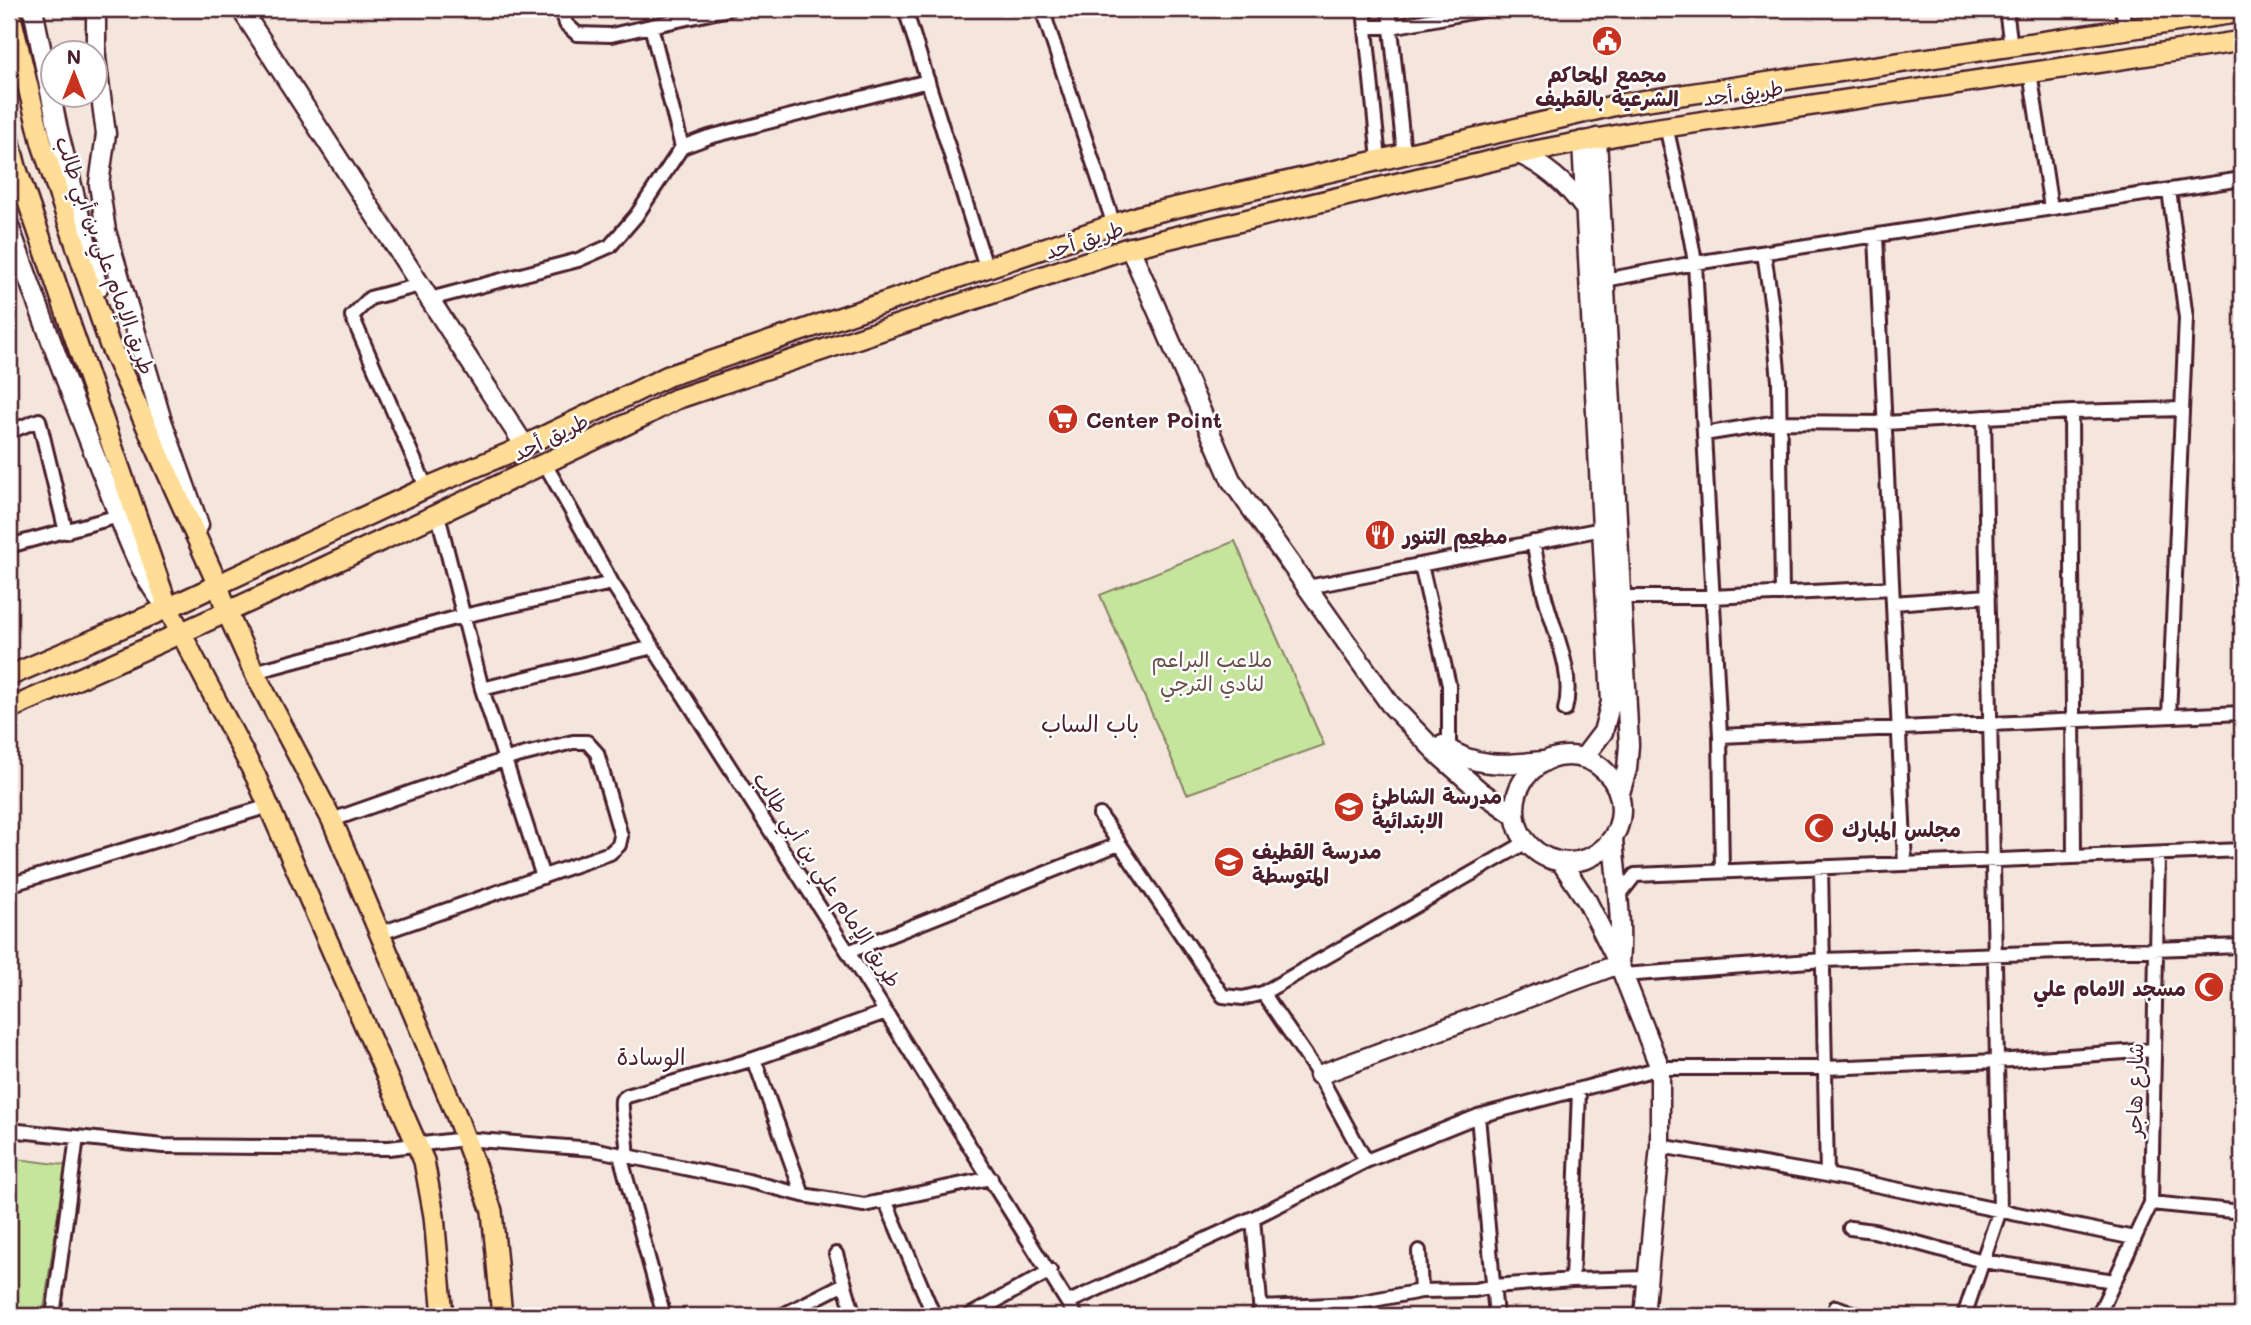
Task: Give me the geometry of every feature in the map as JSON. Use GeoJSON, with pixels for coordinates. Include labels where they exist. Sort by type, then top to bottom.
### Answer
{"type":"FeatureCollection","features":[{"type":"Feature","properties":{"kind":"main road","name":"طريق الإمام علي بن أبي طالب"},"geometry":{"type":"LineString","coordinates":[[9,9],[41,144],[109,343],[218,585],[254,672],[332,820],[466,1139],[492,1211],[502,1316]]}},
{"type":"Feature","properties":{"kind":"main road","name":"طريق أحد"},"geometry":{"type":"LineString","coordinates":[[9,676],[168,608],[430,486],[525,446],[668,376],[1114,225],[1213,198],[1621,104],[2235,12]]}},
{"type":"Feature","properties":{"kind":"main road","name":"طريق أحد"},"geometry":{"type":"LineString","coordinates":[[9,709],[181,635],[545,464],[676,399],[1130,248],[1519,154],[1589,140],[2242,41]]}},
{"type":"Feature","properties":{"kind":"main road"},"geometry":{"type":"LineString","coordinates":[[9,139],[16,167],[168,608],[256,777],[424,1161],[434,1216],[443,1316]]}},
{"type":"Feature","properties":{"kind":"street"},"geometry":{"type":"LineString","coordinates":[[33,9],[58,130],[92,261],[109,343]]}},
{"type":"Feature","properties":{"kind":"street"},"geometry":{"type":"LineString","coordinates":[[96,9],[96,58],[106,134],[99,184],[106,231],[162,421],[218,585]]}},
{"type":"Feature","properties":{"kind":"street"},"geometry":{"type":"LineString","coordinates":[[241,9],[525,446]]}},
{"type":"Feature","properties":{"kind":"street"},"geometry":{"type":"LineString","coordinates":[[562,9],[566,24],[578,34],[611,35],[729,9]]}},
{"type":"Feature","properties":{"kind":"street"},"geometry":{"type":"LineString","coordinates":[[905,9],[986,267]]}},
{"type":"Feature","properties":{"kind":"street"},"geometry":{"type":"LineString","coordinates":[[1042,9],[1114,225]]}},
{"type":"Feature","properties":{"kind":"street"},"geometry":{"type":"LineString","coordinates":[[1364,9],[1379,160]]}},
{"type":"Feature","properties":{"kind":"street"},"geometry":{"type":"LineString","coordinates":[[1389,9],[1404,154]]}},
{"type":"Feature","properties":{"kind":"street"},"geometry":{"type":"LineString","coordinates":[[1366,27],[1391,27],[1488,9]]}},
{"type":"Feature","properties":{"kind":"street"},"geometry":{"type":"LineString","coordinates":[[2006,9],[2011,47]]}},
{"type":"Feature","properties":{"kind":"street"},"geometry":{"type":"LineString","coordinates":[[2122,9],[2126,30]]}},
{"type":"Feature","properties":{"kind":"street"},"geometry":{"type":"LineString","coordinates":[[651,26],[681,147]]}},
{"type":"Feature","properties":{"kind":"street"},"geometry":{"type":"LineString","coordinates":[[2030,72],[2051,208]]}},
{"type":"Feature","properties":{"kind":"street"},"geometry":{"type":"LineString","coordinates":[[430,486],[423,480],[352,316],[370,298],[425,292],[578,260],[610,246],[636,216],[681,147],[709,137],[928,81]]}},
{"type":"Feature","properties":{"kind":"street"},"geometry":{"type":"LineString","coordinates":[[1666,127],[1688,217],[1695,263],[1720,736],[1722,871]]}},
{"type":"Feature","properties":{"kind":"street"},"geometry":{"type":"LineString","coordinates":[[1584,757],[1603,732],[1611,702],[1586,210],[1589,140]]}},
{"type":"Feature","properties":{"kind":"street"},"geometry":{"type":"LineString","coordinates":[[1589,140],[1605,280],[1629,745],[1627,769],[1620,793]]}},
{"type":"Feature","properties":{"kind":"street"},"geometry":{"type":"LineString","coordinates":[[1519,154],[1557,178],[1573,192],[1586,210]]}},
{"type":"Feature","properties":{"kind":"street"},"geometry":{"type":"LineString","coordinates":[[1605,280],[1695,263],[2242,179]]}},
{"type":"Feature","properties":{"kind":"street"},"geometry":{"type":"LineString","coordinates":[[2169,190],[2186,318],[2169,716]]}},
{"type":"Feature","properties":{"kind":"street"},"geometry":{"type":"LineString","coordinates":[[9,226],[119,516],[152,589],[168,608]]}},
{"type":"Feature","properties":{"kind":"street"},"geometry":{"type":"LineString","coordinates":[[1876,236],[1905,864]]}},
{"type":"Feature","properties":{"kind":"street"},"geometry":{"type":"LineString","coordinates":[[1130,248],[1231,480],[1390,704],[1440,756],[1480,791],[1514,815]]}},
{"type":"Feature","properties":{"kind":"street"},"geometry":{"type":"LineString","coordinates":[[1763,253],[1772,308],[1779,381],[1782,594]]}},
{"type":"Feature","properties":{"kind":"street"},"geometry":{"type":"LineString","coordinates":[[1704,434],[1778,422],[1885,423],[2071,412],[2182,409]]}},
{"type":"Feature","properties":{"kind":"street"},"geometry":{"type":"LineString","coordinates":[[2071,412],[2074,857]]}},
{"type":"Feature","properties":{"kind":"street"},"geometry":{"type":"LineString","coordinates":[[1964,1316],[2000,1210],[1984,417]]}},
{"type":"Feature","properties":{"kind":"street"},"geometry":{"type":"LineString","coordinates":[[9,432],[39,420],[66,532]]}},
{"type":"Feature","properties":{"kind":"street","name":"طريق الإمام علي بن أبي طالب"},"geometry":{"type":"LineString","coordinates":[[545,464],[612,583],[1076,1316]]}},
{"type":"Feature","properties":{"kind":"street"},"geometry":{"type":"LineString","coordinates":[[438,515],[482,689],[543,877]]}},
{"type":"Feature","properties":{"kind":"street"},"geometry":{"type":"LineString","coordinates":[[9,546],[119,516]]}},
{"type":"Feature","properties":{"kind":"street"},"geometry":{"type":"LineString","coordinates":[[1308,587],[1602,529]]}},
{"type":"Feature","properties":{"kind":"street"},"geometry":{"type":"LineString","coordinates":[[1533,542],[1544,596],[1562,654],[1569,695],[1565,710]]}},
{"type":"Feature","properties":{"kind":"street"},"geometry":{"type":"LineString","coordinates":[[1422,565],[1449,685],[1449,750]]}},
{"type":"Feature","properties":{"kind":"street"},"geometry":{"type":"LineString","coordinates":[[254,672],[463,616],[612,583]]}},
{"type":"Feature","properties":{"kind":"street"},"geometry":{"type":"LineString","coordinates":[[1621,597],[1712,597],[1892,588]]}},
{"type":"Feature","properties":{"kind":"street"},"geometry":{"type":"LineString","coordinates":[[1893,603],[1988,596]]}},
{"type":"Feature","properties":{"kind":"street"},"geometry":{"type":"LineString","coordinates":[[482,689],[653,647]]}},
{"type":"Feature","properties":{"kind":"street"},"geometry":{"type":"LineString","coordinates":[[1390,704],[1457,757],[1500,766],[1543,761],[1564,755],[1584,757],[1606,770],[1620,793],[1622,807],[1620,824],[1613,839],[1600,853],[1590,858],[1561,862],[1540,855],[1525,844],[1514,815],[1515,800],[1523,779],[1543,761]]}},
{"type":"Feature","properties":{"kind":"street"},"geometry":{"type":"LineString","coordinates":[[1720,736],[2242,713]]}},
{"type":"Feature","properties":{"kind":"street"},"geometry":{"type":"LineString","coordinates":[[332,820],[506,759],[573,742],[587,742],[597,753],[621,836],[619,845],[610,853],[381,933]]}},
{"type":"Feature","properties":{"kind":"street"},"geometry":{"type":"LineString","coordinates":[[9,885],[269,806]]}},
{"type":"Feature","properties":{"kind":"street"},"geometry":{"type":"LineString","coordinates":[[1100,815],[1223,996],[1243,998],[1263,993],[1525,844]]}},
{"type":"Feature","properties":{"kind":"street"},"geometry":{"type":"LineString","coordinates":[[1613,839],[1616,899],[1622,939],[1621,969]]}},
{"type":"Feature","properties":{"kind":"street"},"geometry":{"type":"LineString","coordinates":[[848,952],[1119,844]]}},
{"type":"Feature","properties":{"kind":"street"},"geometry":{"type":"LineString","coordinates":[[1616,899],[1635,875],[2242,850]]}},
{"type":"Feature","properties":{"kind":"street","name":"شارع هاجر"},"geometry":{"type":"LineString","coordinates":[[2098,1316],[2151,1203],[2158,853]]}},
{"type":"Feature","properties":{"kind":"street"},"geometry":{"type":"LineString","coordinates":[[1561,862],[1587,901],[1621,969],[1660,1068],[1660,1146],[1644,1316]]}},
{"type":"Feature","properties":{"kind":"street"},"geometry":{"type":"LineString","coordinates":[[1821,867],[1827,1175]]}},
{"type":"Feature","properties":{"kind":"street"},"geometry":{"type":"LineString","coordinates":[[1319,1075],[1621,969],[2242,946]]}},
{"type":"Feature","properties":{"kind":"street"},"geometry":{"type":"LineString","coordinates":[[1263,993],[1319,1075],[1366,1161]]}},
{"type":"Feature","properties":{"kind":"street"},"geometry":{"type":"LineString","coordinates":[[664,1316],[624,1156],[628,1137],[621,1107],[622,1100],[706,1071],[754,1059],[886,1012]]}},
{"type":"Feature","properties":{"kind":"street"},"geometry":{"type":"LineString","coordinates":[[1069,1302],[1253,1218],[1366,1161],[1478,1116],[1660,1068],[1825,1068],[1997,1061],[2154,1050]]}},
{"type":"Feature","properties":{"kind":"street"},"geometry":{"type":"LineString","coordinates":[[754,1059],[803,1195]]}},
{"type":"Feature","properties":{"kind":"street"},"geometry":{"type":"LineString","coordinates":[[1572,1280],[1578,1091]]}},
{"type":"Feature","properties":{"kind":"street"},"geometry":{"type":"LineString","coordinates":[[1478,1116],[1496,1316]]}},
{"type":"Feature","properties":{"kind":"street"},"geometry":{"type":"LineString","coordinates":[[9,1130],[191,1146],[418,1146],[466,1139],[593,1149],[803,1195],[864,1205],[991,1178]]}},
{"type":"Feature","properties":{"kind":"street"},"geometry":{"type":"LineString","coordinates":[[53,1316],[77,1138]]}},
{"type":"Feature","properties":{"kind":"street"},"geometry":{"type":"LineString","coordinates":[[1660,1146],[1827,1175],[2134,1238]]}},
{"type":"Feature","properties":{"kind":"street"},"geometry":{"type":"LineString","coordinates":[[885,1200],[934,1316]]}},
{"type":"Feature","properties":{"kind":"street"},"geometry":{"type":"LineString","coordinates":[[2151,1203],[2242,1212]]}},
{"type":"Feature","properties":{"kind":"street"},"geometry":{"type":"LineString","coordinates":[[1253,1218],[1260,1312],[1353,1310],[1421,1291],[1475,1290],[1572,1280],[1648,1278]]}},
{"type":"Feature","properties":{"kind":"street"},"geometry":{"type":"LineString","coordinates":[[1850,1228],[1874,1231],[1983,1261],[2114,1281]]}},
{"type":"Feature","properties":{"kind":"street"},"geometry":{"type":"LineString","coordinates":[[1419,1251],[1421,1291]]}},
{"type":"Feature","properties":{"kind":"street"},"geometry":{"type":"LineString","coordinates":[[836,1254],[854,1316]]}},
{"type":"Feature","properties":{"kind":"street"},"geometry":{"type":"LineString","coordinates":[[970,1316],[1049,1271]]}},
{"type":"Feature","properties":{"kind":"street"},"geometry":{"type":"LineString","coordinates":[[781,1316],[844,1284]]}},
{"type":"Feature","properties":{"kind":"street"},"geometry":{"type":"LineString","coordinates":[[1836,1307],[1861,1316]]}},
{"type":"Feature","properties":{"kind":"green space","name":"ملاعب البراعم لنادي الترجي"},"geometry":{"type":"Polygon","coordinates":[[[1235,541],[1324,745],[1187,794],[1100,595],[1235,541]]]}},
{"type":"Feature","properties":{"kind":"green space"},"geometry":{"type":"Polygon","coordinates":[[[9,1158],[65,1165],[43,1316],[9,1316],[9,1158]]]}},
{"type":"Feature","properties":{"kind":"place","name":"مجمع المحاكم الشرعية بالقطيف"},"geometry":{"type":"Point","coordinates":[1607,41]}},
{"type":"Feature","properties":{"kind":"place","name":"Center Point"},"geometry":{"type":"Point","coordinates":[1063,419]}},
{"type":"Feature","properties":{"kind":"place","name":"مطعم التنور"},"geometry":{"type":"Point","coordinates":[1380,535]}},
{"type":"Feature","properties":{"kind":"place","name":"مدرسة الشاطئ الابتدائية"},"geometry":{"type":"Point","coordinates":[1349,807]}},
{"type":"Feature","properties":{"kind":"place","name":"مجلس المبارك"},"geometry":{"type":"Point","coordinates":[1819,828]}},
{"type":"Feature","properties":{"kind":"place","name":"مدرسة القطيف المتوسطة"},"geometry":{"type":"Point","coordinates":[1229,862]}},
{"type":"Feature","properties":{"kind":"place","name":"مسجد الامام علي"},"geometry":{"type":"Point","coordinates":[2209,987]}},
{"type":"Feature","properties":{"kind":"district","name":"باب الساب"},"geometry":{"type":"Point","coordinates":[1090,723]}},
{"type":"Feature","properties":{"kind":"district","name":"الوسادة"},"geometry":{"type":"Point","coordinates":[651,1056]}}]}
